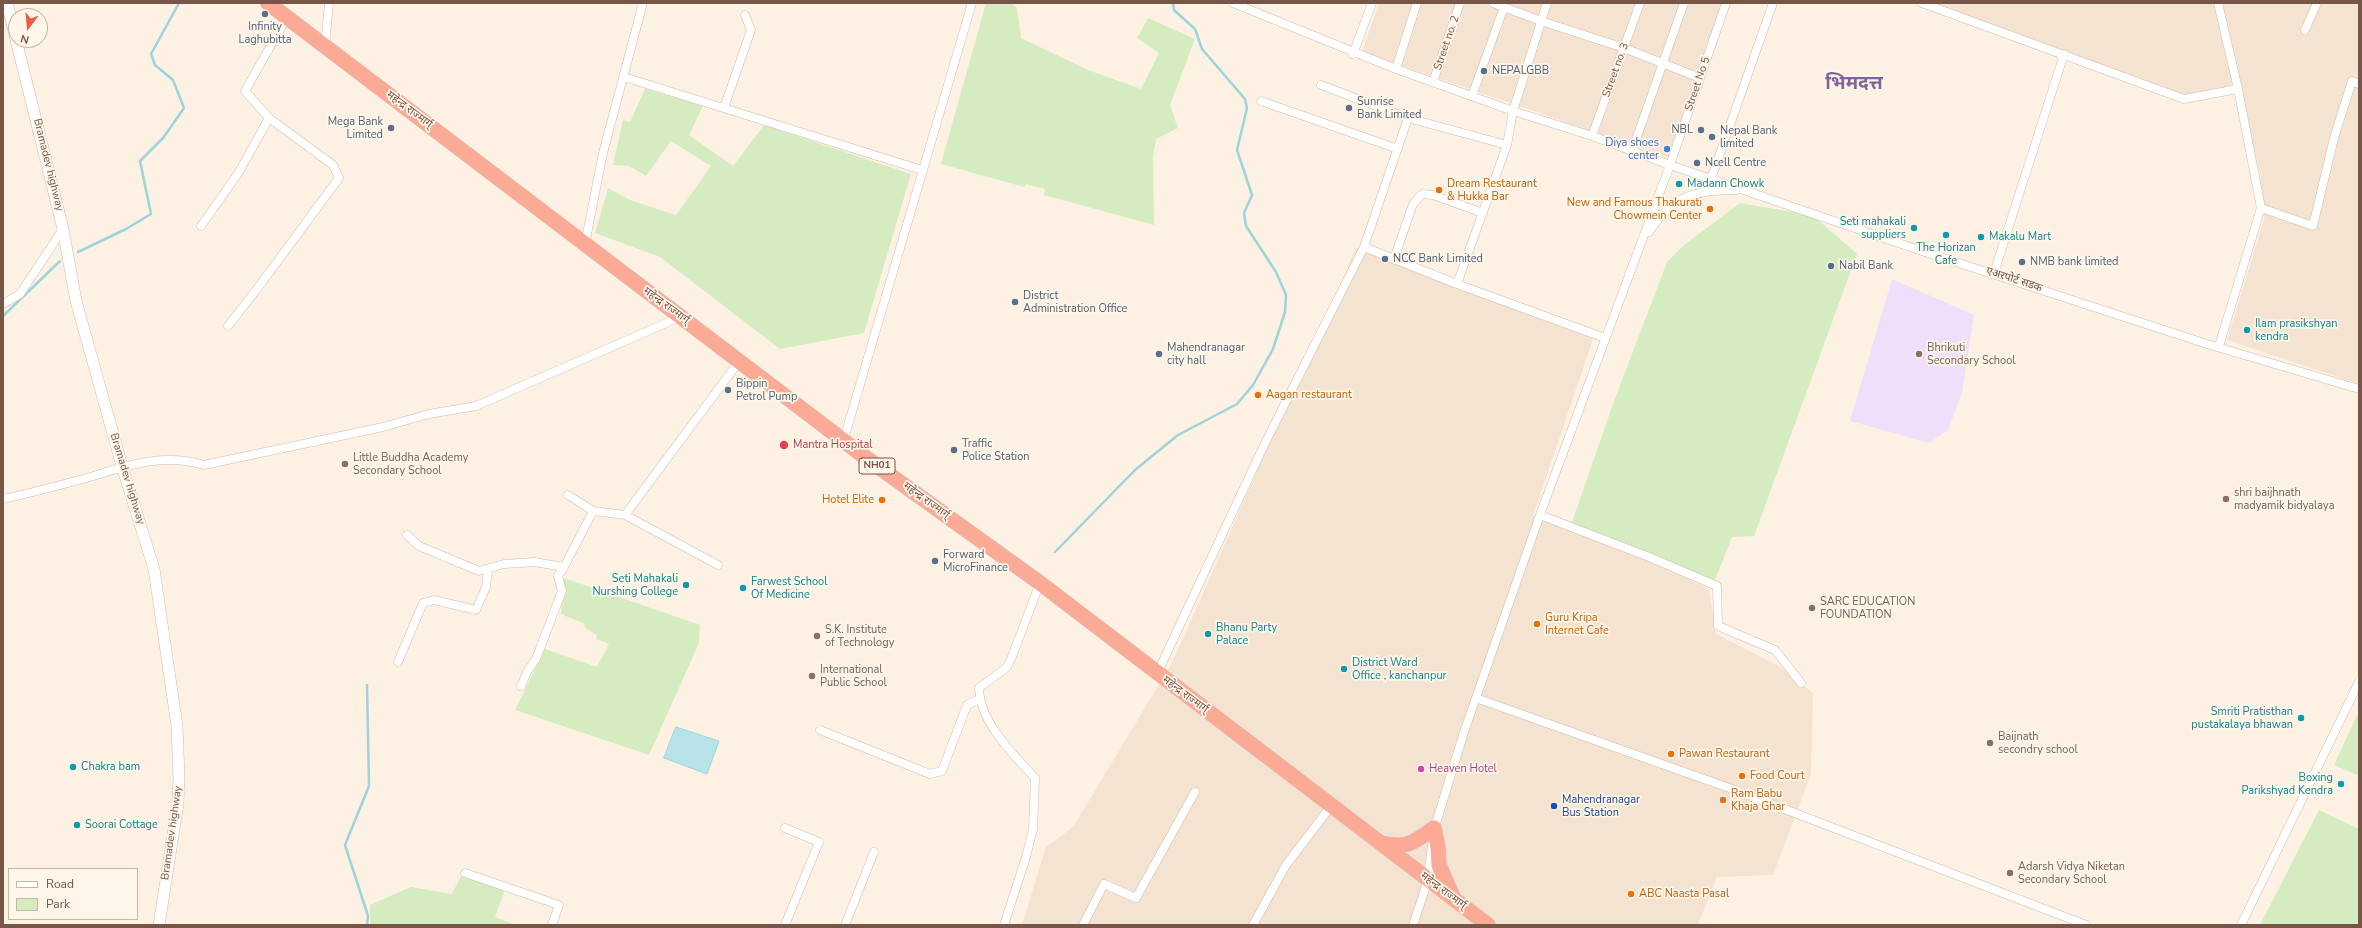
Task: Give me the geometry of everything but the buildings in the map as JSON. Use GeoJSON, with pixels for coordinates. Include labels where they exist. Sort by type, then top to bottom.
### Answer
{"type":"FeatureCollection","features":[{"type":"Feature","properties":{"kind":"highway","name":"महेन्द्र राज्मार्ग्"},"geometry":{"type":"LineString","coordinates":[[268,3],[844,439],[869,460],[1040,583],[1378,843],[1488,925]]}},
{"type":"Feature","properties":{"kind":"highway"},"geometry":{"type":"LineString","coordinates":[[1378,843],[1396,847],[1409,845],[1434,828],[1438,847],[1439,865],[1455,901]]}},
{"type":"Feature","properties":{"kind":"street"},"geometry":{"type":"LineString","coordinates":[[325,46],[329,3]]}},
{"type":"Feature","properties":{"kind":"street"},"geometry":{"type":"LineString","coordinates":[[585,244],[603,153],[643,3]]}},
{"type":"Feature","properties":{"kind":"street"},"geometry":{"type":"LineString","coordinates":[[844,439],[972,3]]}},
{"type":"Feature","properties":{"kind":"street","name":"एअरपोर्ट सडक"},"geometry":{"type":"LineString","coordinates":[[1233,3],[1353,54],[1513,111],[1592,136],[1670,165],[2207,344],[2219,346],[2359,389]]}},
{"type":"Feature","properties":{"kind":"street"},"geometry":{"type":"LineString","coordinates":[[1353,54],[1372,3]]}},
{"type":"Feature","properties":{"kind":"street"},"geometry":{"type":"LineString","coordinates":[[1396,69],[1417,3]]}},
{"type":"Feature","properties":{"kind":"street","name":"Street no. 2"},"geometry":{"type":"LineString","coordinates":[[1433,82],[1460,3]]}},
{"type":"Feature","properties":{"kind":"street"},"geometry":{"type":"LineString","coordinates":[[1493,3],[1541,21],[1624,48],[1700,78]]}},
{"type":"Feature","properties":{"kind":"street"},"geometry":{"type":"LineString","coordinates":[[1457,284],[1507,146],[1513,111],[1547,3]]}},
{"type":"Feature","properties":{"kind":"street","name":"Street no. 3"},"geometry":{"type":"LineString","coordinates":[[1592,136],[1640,3]]}},
{"type":"Feature","properties":{"kind":"street"},"geometry":{"type":"LineString","coordinates":[[1632,151],[1684,3]]}},
{"type":"Feature","properties":{"kind":"street","name":"Street No 5"},"geometry":{"type":"LineString","coordinates":[[1640,246],[1670,165],[1726,3]]}},
{"type":"Feature","properties":{"kind":"street"},"geometry":{"type":"LineString","coordinates":[[1711,179],[1773,3]]}},
{"type":"Feature","properties":{"kind":"street"},"geometry":{"type":"LineString","coordinates":[[1922,3],[2184,99],[2238,89]]}},
{"type":"Feature","properties":{"kind":"street"},"geometry":{"type":"LineString","coordinates":[[2305,30],[2317,3]]}},
{"type":"Feature","properties":{"kind":"street"},"geometry":{"type":"LineString","coordinates":[[2216,4],[2238,89],[2261,208],[2219,346]]}},
{"type":"Feature","properties":{"kind":"street"},"geometry":{"type":"LineString","coordinates":[[1472,96],[1504,7]]}},
{"type":"Feature","properties":{"kind":"street"},"geometry":{"type":"LineString","coordinates":[[724,108],[752,30],[745,15]]}},
{"type":"Feature","properties":{"kind":"street"},"geometry":{"type":"LineString","coordinates":[[228,326],[339,178],[333,165],[269,118],[244,91],[287,17]]}},
{"type":"Feature","properties":{"kind":"street","name":"Bramadev highway"},"geometry":{"type":"LineString","coordinates":[[18,48],[63,229],[76,301],[122,466],[154,569],[177,726],[178,803],[159,925]]}},
{"type":"Feature","properties":{"kind":"street"},"geometry":{"type":"LineString","coordinates":[[1994,273],[2064,54]]}},
{"type":"Feature","properties":{"kind":"street"},"geometry":{"type":"LineString","coordinates":[[624,77],[922,170]]}},
{"type":"Feature","properties":{"kind":"street"},"geometry":{"type":"LineString","coordinates":[[2261,208],[2313,226],[2334,138],[2352,81],[2359,84]]}},
{"type":"Feature","properties":{"kind":"street"},"geometry":{"type":"LineString","coordinates":[[1321,85],[1408,118],[1507,146]]}},
{"type":"Feature","properties":{"kind":"street"},"geometry":{"type":"LineString","coordinates":[[1261,101],[1398,149]]}},
{"type":"Feature","properties":{"kind":"street"},"geometry":{"type":"LineString","coordinates":[[201,226],[239,172],[269,118]]}},
{"type":"Feature","properties":{"kind":"street"},"geometry":{"type":"LineString","coordinates":[[1157,674],[1265,443],[1364,247],[1408,118]]}},
{"type":"Feature","properties":{"kind":"street"},"geometry":{"type":"LineString","coordinates":[[1413,925],[1428,880],[1434,828],[1476,698],[1540,515],[1640,246],[1661,213],[1685,197],[1697,193],[1744,190]]}},
{"type":"Feature","properties":{"kind":"street"},"geometry":{"type":"LineString","coordinates":[[1394,259],[1413,204],[1422,194],[1433,195],[1482,213]]}},
{"type":"Feature","properties":{"kind":"street"},"geometry":{"type":"LineString","coordinates":[[3,304],[20,294],[63,229]]}},
{"type":"Feature","properties":{"kind":"street"},"geometry":{"type":"LineString","coordinates":[[1364,247],[1457,284],[1605,338]]}},
{"type":"Feature","properties":{"kind":"street"},"geometry":{"type":"LineString","coordinates":[[3,499],[90,477],[122,466],[170,460],[185,460],[204,465],[362,431],[429,414],[476,406],[680,316]]}},
{"type":"Feature","properties":{"kind":"street"},"geometry":{"type":"LineString","coordinates":[[625,515],[740,360]]}},
{"type":"Feature","properties":{"kind":"street"},"geometry":{"type":"LineString","coordinates":[[568,495],[593,511],[625,515],[718,565]]}},
{"type":"Feature","properties":{"kind":"street"},"geometry":{"type":"LineString","coordinates":[[521,686],[527,672],[536,659],[560,598],[562,586],[558,576],[593,511]]}},
{"type":"Feature","properties":{"kind":"street"},"geometry":{"type":"LineString","coordinates":[[1540,515],[1649,557],[1717,586],[1718,626],[1775,650],[1801,683]]}},
{"type":"Feature","properties":{"kind":"street"},"geometry":{"type":"LineString","coordinates":[[407,535],[419,546],[479,571],[488,570],[504,564],[534,562],[564,567]]}},
{"type":"Feature","properties":{"kind":"street"},"geometry":{"type":"LineString","coordinates":[[398,662],[423,603],[434,600],[476,610],[486,587],[488,570]]}},
{"type":"Feature","properties":{"kind":"street"},"geometry":{"type":"LineString","coordinates":[[1004,925],[1033,829],[1035,778],[1000,740],[980,699],[980,688],[1006,667],[1011,659],[1040,583]]}},
{"type":"Feature","properties":{"kind":"street"},"geometry":{"type":"LineString","coordinates":[[2241,925],[2359,682]]}},
{"type":"Feature","properties":{"kind":"street"},"geometry":{"type":"LineString","coordinates":[[1476,698],[1735,790],[2086,925]]}},
{"type":"Feature","properties":{"kind":"street"},"geometry":{"type":"LineString","coordinates":[[820,730],[930,774],[942,771],[967,705],[980,699]]}},
{"type":"Feature","properties":{"kind":"street"},"geometry":{"type":"LineString","coordinates":[[1083,925],[1104,884],[1136,898],[1194,792]]}},
{"type":"Feature","properties":{"kind":"street"},"geometry":{"type":"LineString","coordinates":[[1253,925],[1286,864],[1331,806]]}},
{"type":"Feature","properties":{"kind":"street"},"geometry":{"type":"LineString","coordinates":[[785,828],[819,842],[785,925]]}},
{"type":"Feature","properties":{"kind":"street"},"geometry":{"type":"LineString","coordinates":[[845,925],[874,852]]}},
{"type":"Feature","properties":{"kind":"street"},"geometry":{"type":"LineString","coordinates":[[465,873],[559,905],[552,925]]}},
{"type":"Feature","properties":{"kind":"shaded area"},"geometry":{"type":"Polygon","coordinates":[[[1379,3],[1724,3],[1670,158],[1362,52],[1379,3]]]}},
{"type":"Feature","properties":{"kind":"shaded area"},"geometry":{"type":"Polygon","coordinates":[[[1931,3],[2216,3],[2234,85],[2187,96],[1931,3]]]}},
{"type":"Feature","properties":{"kind":"shaded area"},"geometry":{"type":"Polygon","coordinates":[[[2220,3],[2359,3],[2359,384],[2227,340],[2264,220],[2260,175],[2220,3]]]}},
{"type":"Feature","properties":{"kind":"shaded area"},"geometry":{"type":"Polygon","coordinates":[[[1356,248],[1593,339],[1533,516],[1640,556],[1709,589],[1716,634],[1779,666],[1813,693],[1811,774],[1773,875],[1717,877],[1698,925],[1022,925],[1046,847],[1073,827],[1173,661],[1356,248]]]}},
{"type":"Feature","properties":{"kind":"shaded area","name":"Bhrikuti Secondary School"},"geometry":{"type":"Polygon","coordinates":[[[1892,279],[1974,315],[1962,393],[1948,430],[1929,443],[1850,421],[1892,279]]]}},
{"type":"Feature","properties":{"kind":"green space"},"geometry":{"type":"Polygon","coordinates":[[[986,3],[1011,3],[1017,8],[1021,38],[1088,70],[1141,89],[1159,53],[1137,38],[1148,18],[1195,39],[1170,105],[1178,128],[1156,139],[1153,156],[1154,225],[1044,195],[1045,189],[1026,184],[1024,187],[941,164],[986,3]]]}},
{"type":"Feature","properties":{"kind":"green space"},"geometry":{"type":"Polygon","coordinates":[[[645,89],[703,106],[689,135],[733,166],[764,125],[911,174],[864,333],[780,349],[660,257],[595,233],[608,188],[630,200],[676,215],[711,166],[671,141],[646,176],[629,166],[613,165],[623,120],[630,122],[645,89]]]}},
{"type":"Feature","properties":{"kind":"green space"},"geometry":{"type":"Polygon","coordinates":[[[1740,203],[1805,214],[1818,220],[1857,254],[1754,536],[1732,537],[1715,580],[1571,525],[1613,404],[1667,262],[1684,245],[1740,203]]]}},
{"type":"Feature","properties":{"kind":"green space"},"geometry":{"type":"Polygon","coordinates":[[[564,578],[700,625],[699,643],[649,755],[515,710],[545,649],[597,667],[609,644],[596,639],[597,635],[584,627],[585,624],[561,614],[564,578]]]}},
{"type":"Feature","properties":{"kind":"green space"},"geometry":{"type":"Polygon","coordinates":[[[2357,715],[2359,716],[2359,776],[2334,765],[2357,715]]]}},
{"type":"Feature","properties":{"kind":"green space"},"geometry":{"type":"Polygon","coordinates":[[[2319,810],[2359,829],[2359,925],[2260,925],[2319,810]]]}},
{"type":"Feature","properties":{"kind":"green space"},"geometry":{"type":"Polygon","coordinates":[[[462,874],[505,890],[495,917],[516,925],[370,925],[370,905],[411,887],[452,894],[462,874]]]}},
{"type":"Feature","properties":{"kind":"water"},"geometry":{"type":"Polygon","coordinates":[[[676,727],[719,741],[707,774],[664,758],[676,727]]]}},
{"type":"Feature","properties":{"kind":"waterway"},"geometry":{"type":"LineString","coordinates":[[78,252],[126,229],[151,214],[140,161],[163,138],[184,108],[173,80],[155,65],[151,54],[179,3]]}},
{"type":"Feature","properties":{"kind":"waterway"},"geometry":{"type":"LineString","coordinates":[[1055,552],[1135,470],[1178,435],[1237,404],[1253,385],[1273,349],[1285,312],[1286,295],[1276,272],[1246,226],[1244,213],[1252,195],[1237,150],[1247,108],[1245,99],[1202,49],[1195,29],[1174,10],[1173,3]]}},
{"type":"Feature","properties":{"kind":"waterway"},"geometry":{"type":"LineString","coordinates":[[3,316],[60,261]]}},
{"type":"Feature","properties":{"kind":"waterway"},"geometry":{"type":"LineString","coordinates":[[367,685],[369,786],[345,845],[368,916],[367,925]]}},
{"type":"Feature","properties":{"kind":"place","name":"Infinity Laghubitta"},"geometry":{"type":"Point","coordinates":[265,14]}},
{"type":"Feature","properties":{"kind":"place","name":"NEPALGBB"},"geometry":{"type":"Point","coordinates":[1484,71]}},
{"type":"Feature","properties":{"kind":"place","name":"Sunrise Bank Limited"},"geometry":{"type":"Point","coordinates":[1349,108]}},
{"type":"Feature","properties":{"kind":"place","name":"Mega Bank Limited"},"geometry":{"type":"Point","coordinates":[391,128]}},
{"type":"Feature","properties":{"kind":"place","name":"NBL"},"geometry":{"type":"Point","coordinates":[1701,130]}},
{"type":"Feature","properties":{"kind":"place","name":"Nepal Bank limited"},"geometry":{"type":"Point","coordinates":[1712,137]}},
{"type":"Feature","properties":{"kind":"place","name":"Diya shoes center"},"geometry":{"type":"Point","coordinates":[1667,149]}},
{"type":"Feature","properties":{"kind":"place","name":"Ncell Centre"},"geometry":{"type":"Point","coordinates":[1697,163]}},
{"type":"Feature","properties":{"kind":"place","name":"Madann Chowk"},"geometry":{"type":"Point","coordinates":[1679,184]}},
{"type":"Feature","properties":{"kind":"place","name":"Dream Restaurant & Hukka Bar"},"geometry":{"type":"Point","coordinates":[1439,190]}},
{"type":"Feature","properties":{"kind":"place","name":"New and Famous Thakurati Chowmein Center"},"geometry":{"type":"Point","coordinates":[1710,209]}},
{"type":"Feature","properties":{"kind":"place","name":"Seti mahakali suppliers"},"geometry":{"type":"Point","coordinates":[1914,228]}},
{"type":"Feature","properties":{"kind":"place","name":"The Horizan Cafe"},"geometry":{"type":"Point","coordinates":[1946,235]}},
{"type":"Feature","properties":{"kind":"place","name":"Makalu Mart"},"geometry":{"type":"Point","coordinates":[1981,237]}},
{"type":"Feature","properties":{"kind":"place","name":"NCC Bank Limited"},"geometry":{"type":"Point","coordinates":[1385,259]}},
{"type":"Feature","properties":{"kind":"place","name":"NMB bank limited"},"geometry":{"type":"Point","coordinates":[2022,262]}},
{"type":"Feature","properties":{"kind":"place","name":"Nabil Bank"},"geometry":{"type":"Point","coordinates":[1831,266]}},
{"type":"Feature","properties":{"kind":"place","name":"District Administration Office"},"geometry":{"type":"Point","coordinates":[1015,302]}},
{"type":"Feature","properties":{"kind":"place","name":"Ilam prasikshyan kendra"},"geometry":{"type":"Point","coordinates":[2247,330]}},
{"type":"Feature","properties":{"kind":"place","name":"Mahendranagar city hall"},"geometry":{"type":"Point","coordinates":[1159,354]}},
{"type":"Feature","properties":{"kind":"place","name":"Bhrikuti Secondary School"},"geometry":{"type":"Point","coordinates":[1919,354]}},
{"type":"Feature","properties":{"kind":"place","name":"Bippin Petrol Pump"},"geometry":{"type":"Point","coordinates":[728,390]}},
{"type":"Feature","properties":{"kind":"place","name":"Aagan restaurant"},"geometry":{"type":"Point","coordinates":[1258,395]}},
{"type":"Feature","properties":{"kind":"place","name":"Mantra Hospital"},"geometry":{"type":"Point","coordinates":[784,445]}},
{"type":"Feature","properties":{"kind":"place","name":"Traffic Police Station"},"geometry":{"type":"Point","coordinates":[954,450]}},
{"type":"Feature","properties":{"kind":"place","name":"Little Buddha Academy Secondary School"},"geometry":{"type":"Point","coordinates":[345,464]}},
{"type":"Feature","properties":{"kind":"place","name":"shri baijhnath madyamik bidyalaya"},"geometry":{"type":"Point","coordinates":[2226,499]}},
{"type":"Feature","properties":{"kind":"place","name":"Hotel Elite"},"geometry":{"type":"Point","coordinates":[882,500]}},
{"type":"Feature","properties":{"kind":"place","name":"Forward MicroFinance"},"geometry":{"type":"Point","coordinates":[935,561]}},
{"type":"Feature","properties":{"kind":"place","name":"Seti Mahakali Nurshing College"},"geometry":{"type":"Point","coordinates":[686,585]}},
{"type":"Feature","properties":{"kind":"place","name":"Farwest School Of Medicine"},"geometry":{"type":"Point","coordinates":[743,588]}},
{"type":"Feature","properties":{"kind":"place","name":"SARC EDUCATION FOUNDATION"},"geometry":{"type":"Point","coordinates":[1812,608]}},
{"type":"Feature","properties":{"kind":"place","name":"Guru Kripa Internet Cafe"},"geometry":{"type":"Point","coordinates":[1537,624]}},
{"type":"Feature","properties":{"kind":"place","name":"Bhanu Party Palace"},"geometry":{"type":"Point","coordinates":[1208,634]}},
{"type":"Feature","properties":{"kind":"place","name":"S.K. Institute of Technology"},"geometry":{"type":"Point","coordinates":[817,636]}},
{"type":"Feature","properties":{"kind":"place","name":"District Ward Office , kanchanpur"},"geometry":{"type":"Point","coordinates":[1344,669]}},
{"type":"Feature","properties":{"kind":"place","name":"International Public School"},"geometry":{"type":"Point","coordinates":[812,676]}},
{"type":"Feature","properties":{"kind":"place","name":"Smriti Pratisthan pustakalaya bhawan"},"geometry":{"type":"Point","coordinates":[2301,718]}},
{"type":"Feature","properties":{"kind":"place","name":"Baijnath secondry school"},"geometry":{"type":"Point","coordinates":[1990,743]}},
{"type":"Feature","properties":{"kind":"place","name":"Pawan Restaurant"},"geometry":{"type":"Point","coordinates":[1671,754]}},
{"type":"Feature","properties":{"kind":"place","name":"Chakra bam"},"geometry":{"type":"Point","coordinates":[73,767]}},
{"type":"Feature","properties":{"kind":"place","name":"Heaven Hotel"},"geometry":{"type":"Point","coordinates":[1421,769]}},
{"type":"Feature","properties":{"kind":"place","name":"Food Court"},"geometry":{"type":"Point","coordinates":[1742,776]}},
{"type":"Feature","properties":{"kind":"place","name":"Boxing Parikshyad Kendra"},"geometry":{"type":"Point","coordinates":[2341,784]}},
{"type":"Feature","properties":{"kind":"place","name":"Ram Babu Khaja Ghar"},"geometry":{"type":"Point","coordinates":[1723,800]}},
{"type":"Feature","properties":{"kind":"place","name":"Mahendranagar Bus Station"},"geometry":{"type":"Point","coordinates":[1554,806]}},
{"type":"Feature","properties":{"kind":"place","name":"Soorai Cottage"},"geometry":{"type":"Point","coordinates":[77,825]}},
{"type":"Feature","properties":{"kind":"place","name":"Adarsh Vidya Niketan Secondary School"},"geometry":{"type":"Point","coordinates":[2010,873]}},
{"type":"Feature","properties":{"kind":"place","name":"ABC Naasta Pasal"},"geometry":{"type":"Point","coordinates":[1631,894]}},
{"type":"Feature","properties":{"kind":"district","name":"भिमदत्त"},"geometry":{"type":"Point","coordinates":[1854,84]}}]}
